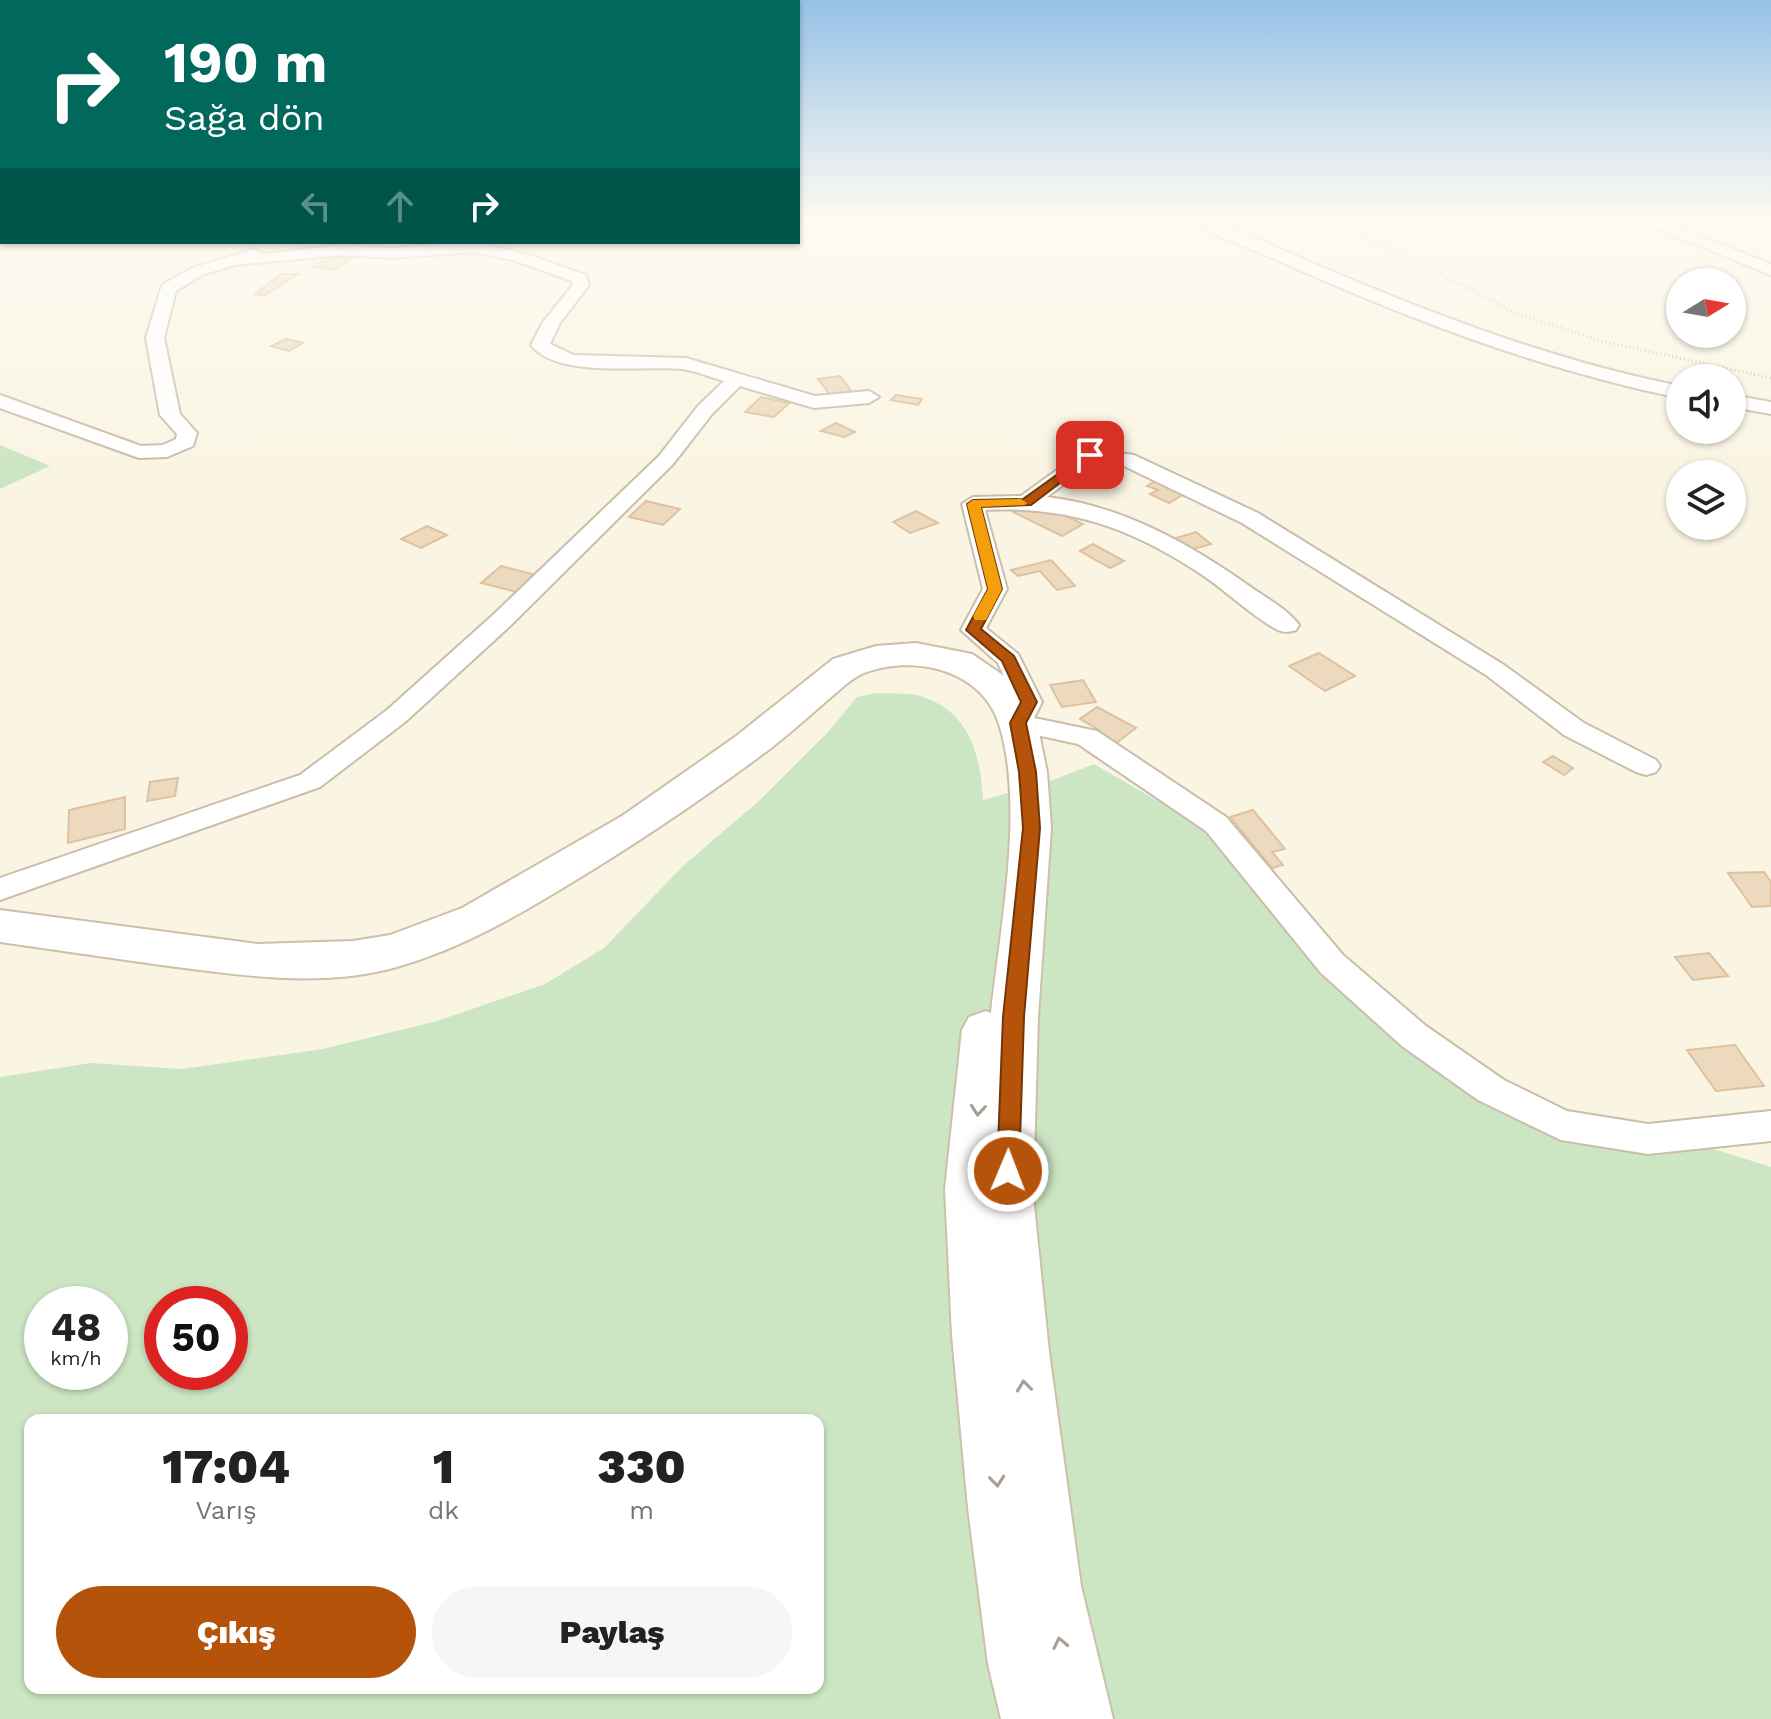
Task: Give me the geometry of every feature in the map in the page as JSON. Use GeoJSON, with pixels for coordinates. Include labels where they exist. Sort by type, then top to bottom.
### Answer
{"type":"FeatureCollection","features":[{"type":"Feature","properties":{"kind":"main road"},"geometry":{"type":"LineString","coordinates":[[0,926],[257,961],[339,959],[395,951],[478,919],[636,826],[749,746],[846,667],[864,659],[916,654],[959,662],[975,670],[997,688],[1018,723],[1027,772],[1031,828],[1014,1017],[1007,1195],[1020,1352],[1048,1586],[1078,1719]]}},
{"type":"Feature","properties":{"kind":"main road"},"geometry":{"type":"LineString","coordinates":[[0,948],[252,980],[345,979],[390,972],[485,935],[601,874],[773,749],[850,684],[875,670],[914,665],[949,673],[977,687],[996,719],[1004,747],[1008,786],[1007,857],[986,1026],[971,1189],[981,1335],[1000,1508],[1022,1664],[1036,1719]]}},
{"type":"Feature","properties":{"kind":"street"},"geometry":{"type":"LineString","coordinates":[[0,401],[139,452],[167,451],[186,442],[187,433],[170,415],[155,338],[166,298]]}},
{"type":"Feature","properties":{"kind":"street"},"geometry":{"type":"LineString","coordinates":[[571,298],[552,322],[540,345],[550,353],[572,360],[686,364],[814,402],[869,397]]}},
{"type":"Feature","properties":{"kind":"street"},"geometry":{"type":"LineString","coordinates":[[1383,298],[1515,351],[1666,389]]}},
{"type":"Feature","properties":{"kind":"street"},"geometry":{"type":"LineString","coordinates":[[0,889],[310,781],[396,716],[502,620],[666,460],[705,410],[736,380]]}},
{"type":"Feature","properties":{"kind":"street"},"geometry":{"type":"LineString","coordinates":[[1746,404],[1771,408]]}},
{"type":"Feature","properties":{"kind":"street"},"geometry":{"type":"LineString","coordinates":[[1026,502],[1090,455],[1127,459],[1156,471],[1250,518],[1495,670],[1574,729],[1646,766]]}},
{"type":"Feature","properties":{"kind":"street"},"geometry":{"type":"LineString","coordinates":[[1287,625],[1235,586],[1135,525],[1080,508],[1026,502],[973,504],[995,589],[973,630],[1009,659],[1020,678],[1029,702],[1018,723],[1087,737],[1216,824],[1332,964],[1414,1036],[1491,1090],[1561,1125],[1648,1139],[1771,1126]]}},
{"type":"Feature","properties":{"kind":"path"},"geometry":{"type":"LineString","coordinates":[[1487,298],[1516,313],[1601,341],[1771,378]]}},
{"type":"Feature","properties":{"kind":"green space"},"geometry":{"type":"Polygon","coordinates":[[[0,445],[50,466],[0,489],[0,445]]]}},
{"type":"Feature","properties":{"kind":"green space"},"geometry":{"type":"Polygon","coordinates":[[[876,693],[926,698],[941,705],[963,726],[976,753],[983,800],[1048,782],[1094,764],[1206,829],[1339,984],[1537,1121],[1714,1149],[1771,1167],[1771,1719],[0,1719],[0,1077],[91,1063],[182,1069],[323,1049],[437,1021],[545,984],[604,948],[683,866],[760,800],[828,732],[857,697],[876,693]]]}},
{"type":"Feature","properties":{"kind":"building"},"geometry":{"type":"Polygon","coordinates":[[[286,339],[303,343],[289,351],[271,346],[286,339]]]}},
{"type":"Feature","properties":{"kind":"building"},"geometry":{"type":"Polygon","coordinates":[[[840,376],[852,392],[830,395],[818,379],[840,376]]]}},
{"type":"Feature","properties":{"kind":"building"},"geometry":{"type":"Polygon","coordinates":[[[896,395],[922,399],[918,405],[891,400],[896,395]]]}},
{"type":"Feature","properties":{"kind":"building"},"geometry":{"type":"Polygon","coordinates":[[[761,397],[789,403],[774,417],[745,412],[761,397]]]}},
{"type":"Feature","properties":{"kind":"building"},"geometry":{"type":"Polygon","coordinates":[[[836,423],[855,432],[844,437],[821,431],[836,423]]]}},
{"type":"Feature","properties":{"kind":"building"},"geometry":{"type":"Polygon","coordinates":[[[1159,479],[1187,492],[1169,503],[1150,494],[1158,490],[1147,486],[1159,479]]]}},
{"type":"Feature","properties":{"kind":"building"},"geometry":{"type":"Polygon","coordinates":[[[646,501],[680,509],[663,525],[629,517],[646,501]]]}},
{"type":"Feature","properties":{"kind":"building"},"geometry":{"type":"Polygon","coordinates":[[[1041,504],[1083,524],[1062,536],[1013,512],[1024,506],[1041,504]]]}},
{"type":"Feature","properties":{"kind":"building"},"geometry":{"type":"Polygon","coordinates":[[[916,511],[938,523],[910,533],[893,522],[916,511]]]}},
{"type":"Feature","properties":{"kind":"building"},"geometry":{"type":"Polygon","coordinates":[[[427,526],[447,535],[421,548],[401,539],[427,526]]]}},
{"type":"Feature","properties":{"kind":"building"},"geometry":{"type":"Polygon","coordinates":[[[1196,532],[1211,544],[1187,551],[1173,539],[1196,532]]]}},
{"type":"Feature","properties":{"kind":"building"},"geometry":{"type":"Polygon","coordinates":[[[1093,544],[1124,561],[1110,568],[1080,551],[1093,544]]]}},
{"type":"Feature","properties":{"kind":"building"},"geometry":{"type":"Polygon","coordinates":[[[1051,560],[1075,586],[1057,590],[1040,571],[1018,576],[1011,570],[1051,560]]]}},
{"type":"Feature","properties":{"kind":"building"},"geometry":{"type":"Polygon","coordinates":[[[501,566],[536,575],[517,592],[481,583],[501,566]]]}},
{"type":"Feature","properties":{"kind":"building"},"geometry":{"type":"Polygon","coordinates":[[[1319,653],[1355,676],[1325,691],[1289,666],[1319,653]]]}},
{"type":"Feature","properties":{"kind":"building"},"geometry":{"type":"Polygon","coordinates":[[[1083,680],[1096,702],[1062,707],[1050,685],[1083,680]]]}},
{"type":"Feature","properties":{"kind":"building"},"geometry":{"type":"Polygon","coordinates":[[[1097,707],[1136,728],[1111,747],[1091,736],[1099,730],[1080,719],[1097,707]]]}},
{"type":"Feature","properties":{"kind":"building"},"geometry":{"type":"Polygon","coordinates":[[[1553,756],[1573,768],[1564,775],[1543,762],[1553,756]]]}},
{"type":"Feature","properties":{"kind":"building"},"geometry":{"type":"Polygon","coordinates":[[[178,778],[175,796],[147,801],[150,782],[178,778]]]}},
{"type":"Feature","properties":{"kind":"building"},"geometry":{"type":"Polygon","coordinates":[[[125,797],[125,829],[68,843],[69,810],[125,797]]]}},
{"type":"Feature","properties":{"kind":"building"},"geometry":{"type":"Polygon","coordinates":[[[1253,810],[1285,849],[1272,852],[1283,865],[1272,868],[1230,817],[1253,810]]]}},
{"type":"Feature","properties":{"kind":"building"},"geometry":{"type":"Polygon","coordinates":[[[1764,872],[1771,882],[1771,906],[1752,907],[1728,873],[1764,872]]]}},
{"type":"Feature","properties":{"kind":"building"},"geometry":{"type":"Polygon","coordinates":[[[1709,953],[1728,976],[1693,980],[1675,957],[1709,953]]]}},
{"type":"Feature","properties":{"kind":"building"},"geometry":{"type":"Polygon","coordinates":[[[1735,1045],[1764,1086],[1716,1091],[1687,1050],[1735,1045]]]}},
{"type":"Feature","properties":{"kind":"slow traffic"},"geometry":{"type":"LineString","coordinates":[[980,616],[995,589],[973,504],[1021,503]]}},
{"type":"Feature","properties":{"kind":"route"},"geometry":{"type":"LineString","coordinates":[[1008,1171],[1014,1017],[1031,828],[1027,772],[1018,723],[1029,702],[1009,659],[973,630],[995,589],[973,504],[1026,502],[1050,488],[1072,466],[1090,455]]}}]}
